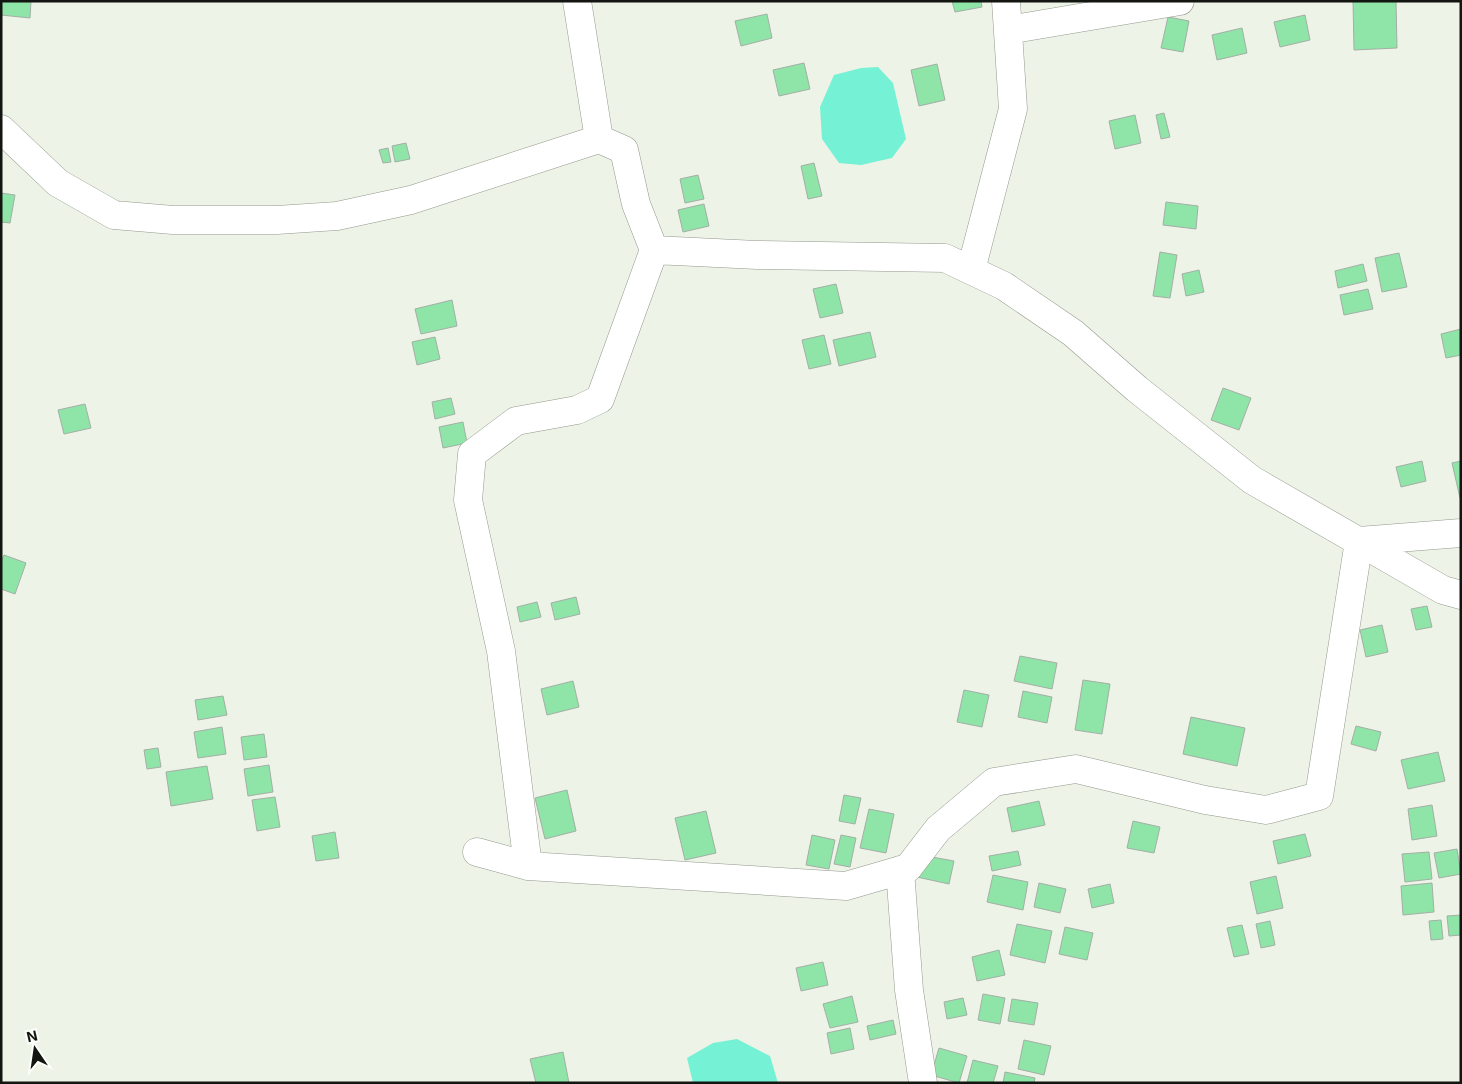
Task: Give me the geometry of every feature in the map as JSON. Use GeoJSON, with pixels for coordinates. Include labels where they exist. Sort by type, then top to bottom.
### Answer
{"type":"FeatureCollection","features":[{"type":"Feature","properties":{"kind":"street"},"geometry":{"type":"LineString","coordinates":[[577,1],[599,138]]}},
{"type":"Feature","properties":{"kind":"street"},"geometry":{"type":"LineString","coordinates":[[971,270],[1013,109],[1006,1]]}},
{"type":"Feature","properties":{"kind":"street"},"geometry":{"type":"LineString","coordinates":[[1008,30],[1180,1]]}},
{"type":"Feature","properties":{"kind":"street"},"geometry":{"type":"LineString","coordinates":[[1,129],[58,183],[114,215],[173,220],[277,220],[337,216],[411,200],[599,138],[624,150],[636,204],[654,250],[600,399],[577,410],[516,421],[472,454],[468,500],[501,651],[528,866]]}},
{"type":"Feature","properties":{"kind":"street"},"geometry":{"type":"LineString","coordinates":[[654,250],[757,255],[945,258],[1004,286],[1073,333],[1137,389],[1252,480],[1443,590],[1461,596]]}},
{"type":"Feature","properties":{"kind":"street"},"geometry":{"type":"LineString","coordinates":[[1359,541],[1461,533]]}},
{"type":"Feature","properties":{"kind":"street"},"geometry":{"type":"LineString","coordinates":[[477,852],[528,866],[846,886],[908,868],[938,829],[994,782],[1076,769],[1205,800],[1266,810],[1318,796],[1359,541]]}},
{"type":"Feature","properties":{"kind":"street"},"geometry":{"type":"LineString","coordinates":[[900,870],[909,990],[923,1083]]}},
{"type":"Feature","properties":{"kind":"shaded area"},"geometry":{"type":"Polygon","coordinates":[[[878,67],[893,83],[906,139],[892,158],[861,165],[839,163],[822,139],[820,107],[834,75],[861,68],[878,67]]]}},
{"type":"Feature","properties":{"kind":"shaded area"},"geometry":{"type":"Polygon","coordinates":[[[737,1039],[770,1056],[778,1083],[693,1083],[687,1058],[713,1043],[737,1039]]]}},
{"type":"Feature","properties":{"kind":"building"},"geometry":{"type":"Polygon","coordinates":[[[1,1],[31,1],[30,18],[1,15],[1,1]]]}},
{"type":"Feature","properties":{"kind":"building"},"geometry":{"type":"Polygon","coordinates":[[[952,1],[981,1],[982,7],[955,12],[952,1]]]}},
{"type":"Feature","properties":{"kind":"building"},"geometry":{"type":"Polygon","coordinates":[[[1353,1],[1396,1],[1397,48],[1354,50],[1353,1]]]}},
{"type":"Feature","properties":{"kind":"building"},"geometry":{"type":"Polygon","coordinates":[[[767,14],[772,38],[741,46],[735,21],[767,14]]]}},
{"type":"Feature","properties":{"kind":"building"},"geometry":{"type":"Polygon","coordinates":[[[1305,15],[1310,40],[1280,47],[1274,22],[1305,15]]]}},
{"type":"Feature","properties":{"kind":"building"},"geometry":{"type":"Polygon","coordinates":[[[1168,17],[1189,21],[1183,52],[1161,48],[1168,17]]]}},
{"type":"Feature","properties":{"kind":"building"},"geometry":{"type":"Polygon","coordinates":[[[1242,28],[1247,53],[1217,60],[1212,35],[1242,28]]]}},
{"type":"Feature","properties":{"kind":"building"},"geometry":{"type":"Polygon","coordinates":[[[804,63],[810,89],[779,96],[773,70],[804,63]]]}},
{"type":"Feature","properties":{"kind":"building"},"geometry":{"type":"Polygon","coordinates":[[[937,64],[945,100],[919,106],[911,70],[937,64]]]}},
{"type":"Feature","properties":{"kind":"building"},"geometry":{"type":"Polygon","coordinates":[[[1164,113],[1170,137],[1161,139],[1156,115],[1164,113]]]}},
{"type":"Feature","properties":{"kind":"building"},"geometry":{"type":"Polygon","coordinates":[[[1135,115],[1141,143],[1115,149],[1109,121],[1135,115]]]}},
{"type":"Feature","properties":{"kind":"building"},"geometry":{"type":"Polygon","coordinates":[[[406,143],[410,159],[395,162],[392,146],[406,143]]]}},
{"type":"Feature","properties":{"kind":"building"},"geometry":{"type":"Polygon","coordinates":[[[388,148],[391,162],[383,163],[379,150],[388,148]]]}},
{"type":"Feature","properties":{"kind":"building"},"geometry":{"type":"Polygon","coordinates":[[[814,163],[822,196],[808,199],[801,166],[814,163]]]}},
{"type":"Feature","properties":{"kind":"building"},"geometry":{"type":"Polygon","coordinates":[[[698,175],[704,199],[685,203],[680,179],[698,175]]]}},
{"type":"Feature","properties":{"kind":"building"},"geometry":{"type":"Polygon","coordinates":[[[1,193],[15,195],[10,223],[1,222],[1,193]]]}},
{"type":"Feature","properties":{"kind":"building"},"geometry":{"type":"Polygon","coordinates":[[[1166,202],[1198,206],[1196,229],[1163,225],[1166,202]]]}},
{"type":"Feature","properties":{"kind":"building"},"geometry":{"type":"Polygon","coordinates":[[[704,204],[709,226],[683,232],[678,210],[704,204]]]}},
{"type":"Feature","properties":{"kind":"building"},"geometry":{"type":"Polygon","coordinates":[[[1160,252],[1177,255],[1170,298],[1153,296],[1160,252]]]}},
{"type":"Feature","properties":{"kind":"building"},"geometry":{"type":"Polygon","coordinates":[[[1399,253],[1407,287],[1382,292],[1375,258],[1399,253]]]}},
{"type":"Feature","properties":{"kind":"building"},"geometry":{"type":"Polygon","coordinates":[[[1363,264],[1367,281],[1338,288],[1335,271],[1363,264]]]}},
{"type":"Feature","properties":{"kind":"building"},"geometry":{"type":"Polygon","coordinates":[[[1199,270],[1204,292],[1186,296],[1182,274],[1199,270]]]}},
{"type":"Feature","properties":{"kind":"building"},"geometry":{"type":"Polygon","coordinates":[[[836,284],[843,313],[820,318],[813,289],[836,284]]]}},
{"type":"Feature","properties":{"kind":"building"},"geometry":{"type":"Polygon","coordinates":[[[1368,289],[1373,309],[1344,315],[1340,295],[1368,289]]]}},
{"type":"Feature","properties":{"kind":"building"},"geometry":{"type":"Polygon","coordinates":[[[452,300],[457,326],[421,334],[415,309],[452,300]]]}},
{"type":"Feature","properties":{"kind":"building"},"geometry":{"type":"Polygon","coordinates":[[[1461,329],[1461,355],[1446,358],[1441,334],[1461,329]]]}},
{"type":"Feature","properties":{"kind":"building"},"geometry":{"type":"Polygon","coordinates":[[[870,332],[876,357],[839,366],[833,340],[870,332]]]}},
{"type":"Feature","properties":{"kind":"building"},"geometry":{"type":"Polygon","coordinates":[[[824,335],[831,364],[809,369],[802,340],[824,335]]]}},
{"type":"Feature","properties":{"kind":"building"},"geometry":{"type":"Polygon","coordinates":[[[435,337],[440,359],[417,365],[412,342],[435,337]]]}},
{"type":"Feature","properties":{"kind":"building"},"geometry":{"type":"Polygon","coordinates":[[[1223,388],[1251,398],[1239,430],[1211,420],[1223,388]]]}},
{"type":"Feature","properties":{"kind":"building"},"geometry":{"type":"Polygon","coordinates":[[[451,398],[455,414],[435,419],[432,402],[451,398]]]}},
{"type":"Feature","properties":{"kind":"building"},"geometry":{"type":"Polygon","coordinates":[[[85,404],[91,428],[64,434],[58,410],[85,404]]]}},
{"type":"Feature","properties":{"kind":"building"},"geometry":{"type":"Polygon","coordinates":[[[463,422],[467,443],[443,448],[439,427],[463,422]]]}},
{"type":"Feature","properties":{"kind":"building"},"geometry":{"type":"Polygon","coordinates":[[[1422,461],[1426,481],[1401,487],[1396,467],[1422,461]]]}},
{"type":"Feature","properties":{"kind":"building"},"geometry":{"type":"Polygon","coordinates":[[[1461,461],[1461,498],[1460,498],[1452,463],[1461,461]]]}},
{"type":"Feature","properties":{"kind":"building"},"geometry":{"type":"Polygon","coordinates":[[[4,555],[26,563],[15,594],[1,589],[1,562],[4,555]]]}},
{"type":"Feature","properties":{"kind":"building"},"geometry":{"type":"Polygon","coordinates":[[[576,597],[580,614],[555,620],[551,603],[576,597]]]}},
{"type":"Feature","properties":{"kind":"building"},"geometry":{"type":"Polygon","coordinates":[[[537,602],[541,617],[520,622],[517,607],[537,602]]]}},
{"type":"Feature","properties":{"kind":"building"},"geometry":{"type":"Polygon","coordinates":[[[1427,606],[1432,627],[1416,630],[1411,609],[1427,606]]]}},
{"type":"Feature","properties":{"kind":"building"},"geometry":{"type":"Polygon","coordinates":[[[1382,625],[1388,652],[1366,657],[1360,630],[1382,625]]]}},
{"type":"Feature","properties":{"kind":"building"},"geometry":{"type":"Polygon","coordinates":[[[1020,656],[1057,663],[1052,689],[1014,681],[1020,656]]]}},
{"type":"Feature","properties":{"kind":"building"},"geometry":{"type":"Polygon","coordinates":[[[1083,680],[1110,684],[1102,734],[1075,730],[1083,680]]]}},
{"type":"Feature","properties":{"kind":"building"},"geometry":{"type":"Polygon","coordinates":[[[573,681],[579,707],[547,715],[541,689],[573,681]]]}},
{"type":"Feature","properties":{"kind":"building"},"geometry":{"type":"Polygon","coordinates":[[[964,690],[989,695],[982,727],[957,722],[964,690]]]}},
{"type":"Feature","properties":{"kind":"building"},"geometry":{"type":"Polygon","coordinates":[[[1023,691],[1052,697],[1047,723],[1018,717],[1023,691]]]}},
{"type":"Feature","properties":{"kind":"building"},"geometry":{"type":"Polygon","coordinates":[[[223,696],[227,715],[198,720],[195,700],[223,696]]]}},
{"type":"Feature","properties":{"kind":"building"},"geometry":{"type":"Polygon","coordinates":[[[1191,717],[1245,728],[1237,766],[1183,754],[1191,717]]]}},
{"type":"Feature","properties":{"kind":"building"},"geometry":{"type":"Polygon","coordinates":[[[1356,726],[1381,732],[1376,751],[1351,744],[1356,726]]]}},
{"type":"Feature","properties":{"kind":"building"},"geometry":{"type":"Polygon","coordinates":[[[222,727],[226,754],[198,758],[194,732],[222,727]]]}},
{"type":"Feature","properties":{"kind":"building"},"geometry":{"type":"Polygon","coordinates":[[[264,734],[267,757],[244,760],[241,737],[264,734]]]}},
{"type":"Feature","properties":{"kind":"building"},"geometry":{"type":"Polygon","coordinates":[[[158,748],[161,767],[147,769],[144,750],[158,748]]]}},
{"type":"Feature","properties":{"kind":"building"},"geometry":{"type":"Polygon","coordinates":[[[1438,752],[1445,781],[1408,789],[1401,760],[1438,752]]]}},
{"type":"Feature","properties":{"kind":"building"},"geometry":{"type":"Polygon","coordinates":[[[269,765],[273,792],[248,796],[244,769],[269,765]]]}},
{"type":"Feature","properties":{"kind":"building"},"geometry":{"type":"Polygon","coordinates":[[[207,766],[213,799],[171,806],[166,772],[207,766]]]}},
{"type":"Feature","properties":{"kind":"building"},"geometry":{"type":"Polygon","coordinates":[[[567,790],[576,831],[545,839],[535,798],[567,790]]]}},
{"type":"Feature","properties":{"kind":"building"},"geometry":{"type":"Polygon","coordinates":[[[844,795],[861,798],[855,824],[839,821],[844,795]]]}},
{"type":"Feature","properties":{"kind":"building"},"geometry":{"type":"Polygon","coordinates":[[[275,797],[280,827],[257,831],[252,800],[275,797]]]}},
{"type":"Feature","properties":{"kind":"building"},"geometry":{"type":"Polygon","coordinates":[[[1039,801],[1045,825],[1012,832],[1007,808],[1039,801]]]}},
{"type":"Feature","properties":{"kind":"building"},"geometry":{"type":"Polygon","coordinates":[[[1432,805],[1437,836],[1412,840],[1408,809],[1432,805]]]}},
{"type":"Feature","properties":{"kind":"building"},"geometry":{"type":"Polygon","coordinates":[[[869,809],[894,814],[886,853],[860,848],[869,809]]]}},
{"type":"Feature","properties":{"kind":"building"},"geometry":{"type":"Polygon","coordinates":[[[706,811],[716,853],[685,860],[675,818],[706,811]]]}},
{"type":"Feature","properties":{"kind":"building"},"geometry":{"type":"Polygon","coordinates":[[[1133,821],[1160,827],[1154,853],[1127,848],[1133,821]]]}},
{"type":"Feature","properties":{"kind":"building"},"geometry":{"type":"Polygon","coordinates":[[[335,832],[339,858],[316,861],[312,836],[335,832]]]}},
{"type":"Feature","properties":{"kind":"building"},"geometry":{"type":"Polygon","coordinates":[[[1305,834],[1311,856],[1278,864],[1273,841],[1305,834]]]}},
{"type":"Feature","properties":{"kind":"building"},"geometry":{"type":"Polygon","coordinates":[[[812,835],[835,840],[829,869],[806,865],[812,835]]]}},
{"type":"Feature","properties":{"kind":"building"},"geometry":{"type":"Polygon","coordinates":[[[841,835],[856,838],[850,867],[834,864],[841,835]]]}},
{"type":"Feature","properties":{"kind":"building"},"geometry":{"type":"Polygon","coordinates":[[[1457,849],[1461,874],[1439,878],[1434,853],[1457,849]]]}},
{"type":"Feature","properties":{"kind":"building"},"geometry":{"type":"Polygon","coordinates":[[[1018,851],[1021,865],[992,871],[989,856],[1018,851]]]}},
{"type":"Feature","properties":{"kind":"building"},"geometry":{"type":"Polygon","coordinates":[[[1429,852],[1432,879],[1405,882],[1402,854],[1429,852]]]}},
{"type":"Feature","properties":{"kind":"building"},"geometry":{"type":"Polygon","coordinates":[[[921,855],[954,861],[949,884],[917,877],[921,855]]]}},
{"type":"Feature","properties":{"kind":"building"},"geometry":{"type":"Polygon","coordinates":[[[993,875],[1028,882],[1023,910],[987,902],[993,875]]]}},
{"type":"Feature","properties":{"kind":"building"},"geometry":{"type":"Polygon","coordinates":[[[1276,876],[1283,908],[1257,914],[1250,882],[1276,876]]]}},
{"type":"Feature","properties":{"kind":"building"},"geometry":{"type":"Polygon","coordinates":[[[1039,883],[1066,889],[1060,913],[1034,907],[1039,883]]]}},
{"type":"Feature","properties":{"kind":"building"},"geometry":{"type":"Polygon","coordinates":[[[1432,883],[1434,912],[1403,915],[1401,886],[1432,883]]]}},
{"type":"Feature","properties":{"kind":"building"},"geometry":{"type":"Polygon","coordinates":[[[1110,884],[1114,903],[1092,908],[1088,889],[1110,884]]]}},
{"type":"Feature","properties":{"kind":"building"},"geometry":{"type":"Polygon","coordinates":[[[1461,915],[1461,935],[1449,936],[1447,916],[1461,915]]]}},
{"type":"Feature","properties":{"kind":"building"},"geometry":{"type":"Polygon","coordinates":[[[1441,920],[1443,939],[1431,940],[1429,921],[1441,920]]]}},
{"type":"Feature","properties":{"kind":"building"},"geometry":{"type":"Polygon","coordinates":[[[1270,921],[1275,945],[1261,948],[1256,924],[1270,921]]]}},
{"type":"Feature","properties":{"kind":"building"},"geometry":{"type":"Polygon","coordinates":[[[1017,924],[1052,931],[1045,963],[1010,955],[1017,924]]]}},
{"type":"Feature","properties":{"kind":"building"},"geometry":{"type":"Polygon","coordinates":[[[1242,925],[1249,954],[1234,957],[1227,928],[1242,925]]]}},
{"type":"Feature","properties":{"kind":"building"},"geometry":{"type":"Polygon","coordinates":[[[1065,927],[1093,933],[1087,960],[1059,954],[1065,927]]]}},
{"type":"Feature","properties":{"kind":"building"},"geometry":{"type":"Polygon","coordinates":[[[999,950],[1005,975],[977,981],[972,957],[999,950]]]}},
{"type":"Feature","properties":{"kind":"building"},"geometry":{"type":"Polygon","coordinates":[[[823,962],[828,985],[801,991],[796,968],[823,962]]]}},
{"type":"Feature","properties":{"kind":"building"},"geometry":{"type":"Polygon","coordinates":[[[983,994],[1005,998],[1000,1024],[978,1020],[983,994]]]}},
{"type":"Feature","properties":{"kind":"building"},"geometry":{"type":"Polygon","coordinates":[[[852,996],[858,1022],[830,1028],[823,1004],[852,996]]]}},
{"type":"Feature","properties":{"kind":"building"},"geometry":{"type":"Polygon","coordinates":[[[963,998],[967,1015],[947,1019],[944,1002],[963,998]]]}},
{"type":"Feature","properties":{"kind":"building"},"geometry":{"type":"Polygon","coordinates":[[[1012,999],[1038,1003],[1034,1025],[1008,1021],[1012,999]]]}},
{"type":"Feature","properties":{"kind":"building"},"geometry":{"type":"Polygon","coordinates":[[[893,1020],[896,1034],[870,1040],[867,1026],[893,1020]]]}},
{"type":"Feature","properties":{"kind":"building"},"geometry":{"type":"Polygon","coordinates":[[[850,1028],[854,1049],[831,1054],[827,1033],[850,1028]]]}},
{"type":"Feature","properties":{"kind":"building"},"geometry":{"type":"Polygon","coordinates":[[[1024,1040],[1051,1046],[1044,1075],[1018,1069],[1024,1040]]]}},
{"type":"Feature","properties":{"kind":"building"},"geometry":{"type":"Polygon","coordinates":[[[939,1048],[967,1056],[959,1083],[931,1075],[939,1048]]]}},
{"type":"Feature","properties":{"kind":"building"},"geometry":{"type":"Polygon","coordinates":[[[563,1052],[569,1083],[536,1083],[530,1059],[563,1052]]]}},
{"type":"Feature","properties":{"kind":"building"},"geometry":{"type":"Polygon","coordinates":[[[973,1060],[998,1066],[993,1083],[967,1083],[973,1060]]]}},
{"type":"Feature","properties":{"kind":"building"},"geometry":{"type":"Polygon","coordinates":[[[1005,1072],[1035,1078],[1034,1083],[1003,1083],[1005,1072]]]}}]}
